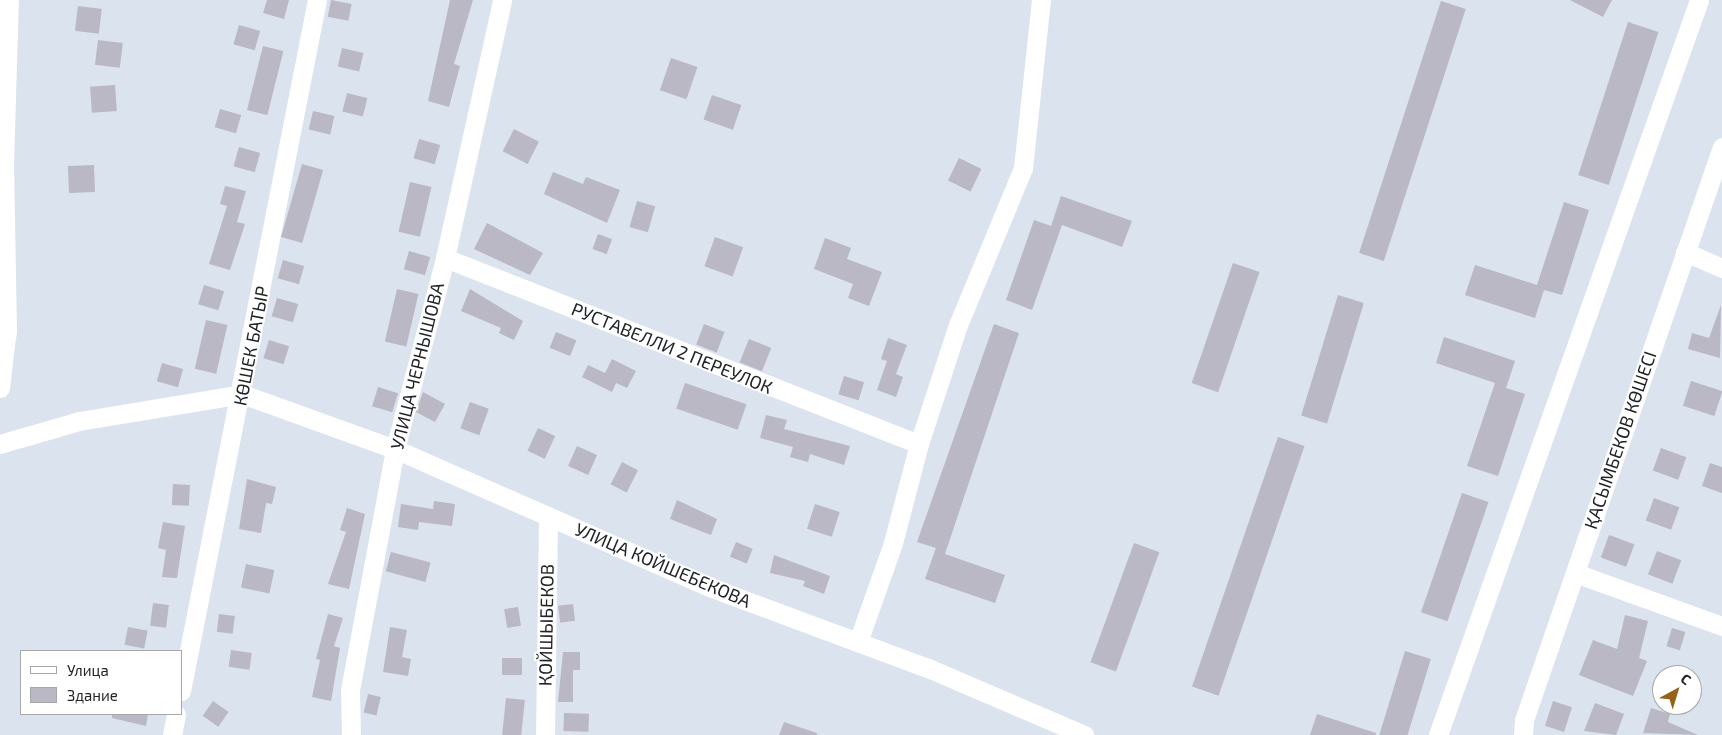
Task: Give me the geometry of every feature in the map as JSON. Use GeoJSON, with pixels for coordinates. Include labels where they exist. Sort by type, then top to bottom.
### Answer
{"type":"FeatureCollection","features":[{"type":"Feature","properties":{"kind":"street"},"geometry":{"type":"LineString","coordinates":[[0,388],[2,344],[2,165],[9,0]]}},
{"type":"Feature","properties":{"kind":"street","name":"КӨШЕК БАТЫР"},"geometry":{"type":"LineString","coordinates":[[182,686],[242,394],[317,0]]}},
{"type":"Feature","properties":{"kind":"street","name":"УЛИЦА ЧЕРНЫШОВА"},"geometry":{"type":"LineString","coordinates":[[351,735],[350,690],[395,449],[445,258],[502,0]]}},
{"type":"Feature","properties":{"kind":"street"},"geometry":{"type":"LineString","coordinates":[[858,642],[893,543],[919,444],[958,325],[1023,168],[1041,0]]}},
{"type":"Feature","properties":{"kind":"street"},"geometry":{"type":"LineString","coordinates":[[1438,735],[1699,0]]}},
{"type":"Feature","properties":{"kind":"street","name":"ҚАСЫМБЕКОВ КӨШЕСІ"},"geometry":{"type":"LineString","coordinates":[[1522,735],[1575,573],[1722,147]]}},
{"type":"Feature","properties":{"kind":"street"},"geometry":{"type":"LineString","coordinates":[[1685,252],[1722,268]]}},
{"type":"Feature","properties":{"kind":"street","name":"РУСТАВЕЛЛИ 2 ПЕРЕУЛОК"},"geometry":{"type":"LineString","coordinates":[[445,258],[899,438],[919,444]]}},
{"type":"Feature","properties":{"kind":"street"},"geometry":{"type":"LineString","coordinates":[[0,444],[79,421],[242,394]]}},
{"type":"Feature","properties":{"kind":"street","name":"УЛИЦА КОЙШЕБЕКОВА"},"geometry":{"type":"LineString","coordinates":[[242,394],[395,449],[707,586],[858,642],[1084,735]]}},
{"type":"Feature","properties":{"kind":"street","name":"ҚОЙШЫБЕКОВ"},"geometry":{"type":"LineString","coordinates":[[545,735],[548,516]]}},
{"type":"Feature","properties":{"kind":"street"},"geometry":{"type":"LineString","coordinates":[[1575,573],[1722,626]]}},
{"type":"Feature","properties":{"kind":"street"},"geometry":{"type":"LineString","coordinates":[[172,735],[176,715]]}},
{"type":"Feature","properties":{"kind":"building"},"geometry":{"type":"Polygon","coordinates":[[[267,0],[289,0],[284,19],[263,13],[267,0]]]}},
{"type":"Feature","properties":{"kind":"building"},"geometry":{"type":"Polygon","coordinates":[[[331,0],[352,4],[348,21],[328,17],[331,0]]]}},
{"type":"Feature","properties":{"kind":"building"},"geometry":{"type":"Polygon","coordinates":[[[450,0],[473,0],[454,64],[460,66],[449,107],[428,101],[450,0]]]}},
{"type":"Feature","properties":{"kind":"building"},"geometry":{"type":"Polygon","coordinates":[[[1570,0],[1612,0],[1603,17],[1570,0]]]}},
{"type":"Feature","properties":{"kind":"building"},"geometry":{"type":"Polygon","coordinates":[[[1441,1],[1466,9],[1384,261],[1359,253],[1441,1]]]}},
{"type":"Feature","properties":{"kind":"building"},"geometry":{"type":"Polygon","coordinates":[[[78,6],[102,9],[99,34],[75,31],[78,6]]]}},
{"type":"Feature","properties":{"kind":"building"},"geometry":{"type":"Polygon","coordinates":[[[1628,22],[1658,32],[1609,185],[1578,175],[1628,22]]]}},
{"type":"Feature","properties":{"kind":"building"},"geometry":{"type":"Polygon","coordinates":[[[239,25],[260,31],[255,50],[233,44],[239,25]]]}},
{"type":"Feature","properties":{"kind":"building"},"geometry":{"type":"Polygon","coordinates":[[[98,40],[123,43],[120,68],[95,65],[98,40]]]}},
{"type":"Feature","properties":{"kind":"building"},"geometry":{"type":"Polygon","coordinates":[[[263,46],[283,51],[267,115],[247,110],[263,46]]]}},
{"type":"Feature","properties":{"kind":"building"},"geometry":{"type":"Polygon","coordinates":[[[342,48],[363,53],[359,71],[338,67],[342,48]]]}},
{"type":"Feature","properties":{"kind":"building"},"geometry":{"type":"Polygon","coordinates":[[[671,58],[697,67],[686,99],[660,90],[671,58]]]}},
{"type":"Feature","properties":{"kind":"building"},"geometry":{"type":"Polygon","coordinates":[[[115,85],[117,111],[92,113],[90,87],[115,85]]]}},
{"type":"Feature","properties":{"kind":"building"},"geometry":{"type":"Polygon","coordinates":[[[347,93],[367,98],[363,117],[342,111],[347,93]]]}},
{"type":"Feature","properties":{"kind":"building"},"geometry":{"type":"Polygon","coordinates":[[[712,95],[741,105],[733,130],[704,120],[712,95]]]}},
{"type":"Feature","properties":{"kind":"building"},"geometry":{"type":"Polygon","coordinates":[[[220,109],[241,115],[236,133],[215,127],[220,109]]]}},
{"type":"Feature","properties":{"kind":"building"},"geometry":{"type":"Polygon","coordinates":[[[313,111],[334,116],[330,134],[309,130],[313,111]]]}},
{"type":"Feature","properties":{"kind":"building"},"geometry":{"type":"Polygon","coordinates":[[[514,129],[539,142],[528,164],[503,151],[514,129]]]}},
{"type":"Feature","properties":{"kind":"building"},"geometry":{"type":"Polygon","coordinates":[[[419,139],[440,145],[435,164],[413,158],[419,139]]]}},
{"type":"Feature","properties":{"kind":"building"},"geometry":{"type":"Polygon","coordinates":[[[239,147],[260,153],[255,172],[233,166],[239,147]]]}},
{"type":"Feature","properties":{"kind":"building"},"geometry":{"type":"Polygon","coordinates":[[[959,158],[981,169],[971,191],[948,180],[959,158]]]}},
{"type":"Feature","properties":{"kind":"building"},"geometry":{"type":"Polygon","coordinates":[[[302,164],[323,170],[302,243],[281,237],[302,164]]]}},
{"type":"Feature","properties":{"kind":"building"},"geometry":{"type":"Polygon","coordinates":[[[94,165],[95,192],[69,193],[68,166],[94,165]]]}},
{"type":"Feature","properties":{"kind":"building"},"geometry":{"type":"Polygon","coordinates":[[[553,172],[583,184],[586,177],[620,190],[607,223],[544,194],[553,172]]]}},
{"type":"Feature","properties":{"kind":"building"},"geometry":{"type":"Polygon","coordinates":[[[410,182],[431,187],[420,237],[399,232],[410,182]]]}},
{"type":"Feature","properties":{"kind":"building"},"geometry":{"type":"Polygon","coordinates":[[[225,186],[246,191],[237,222],[245,224],[230,270],[209,264],[227,206],[220,204],[225,186]]]}},
{"type":"Feature","properties":{"kind":"building"},"geometry":{"type":"Polygon","coordinates":[[[1061,196],[1132,221],[1122,247],[1062,225],[1032,310],[1006,300],[1034,220],[1051,226],[1061,196]]]}},
{"type":"Feature","properties":{"kind":"building"},"geometry":{"type":"Polygon","coordinates":[[[637,201],[655,206],[648,232],[630,227],[637,201]]]}},
{"type":"Feature","properties":{"kind":"building"},"geometry":{"type":"Polygon","coordinates":[[[1564,202],[1589,210],[1562,295],[1544,290],[1535,318],[1465,295],[1475,265],[1537,285],[1564,202]]]}},
{"type":"Feature","properties":{"kind":"building"},"geometry":{"type":"Polygon","coordinates":[[[487,223],[543,253],[530,275],[474,249],[487,223]]]}},
{"type":"Feature","properties":{"kind":"building"},"geometry":{"type":"Polygon","coordinates":[[[598,234],[612,239],[607,254],[593,249],[598,234]]]}},
{"type":"Feature","properties":{"kind":"building"},"geometry":{"type":"Polygon","coordinates":[[[715,237],[743,247],[733,276],[704,266],[715,237]]]}},
{"type":"Feature","properties":{"kind":"building"},"geometry":{"type":"Polygon","coordinates":[[[825,238],[851,248],[847,259],[882,272],[869,306],[848,298],[853,284],[814,269],[825,238]]]}},
{"type":"Feature","properties":{"kind":"building"},"geometry":{"type":"Polygon","coordinates":[[[409,251],[430,257],[425,275],[404,269],[409,251]]]}},
{"type":"Feature","properties":{"kind":"building"},"geometry":{"type":"Polygon","coordinates":[[[283,260],[304,266],[299,284],[278,278],[283,260]]]}},
{"type":"Feature","properties":{"kind":"building"},"geometry":{"type":"Polygon","coordinates":[[[1233,263],[1259,272],[1218,392],[1192,383],[1233,263]]]}},
{"type":"Feature","properties":{"kind":"building"},"geometry":{"type":"Polygon","coordinates":[[[204,285],[224,291],[218,310],[198,304],[204,285]]]}},
{"type":"Feature","properties":{"kind":"building"},"geometry":{"type":"Polygon","coordinates":[[[397,289],[418,294],[406,347],[385,342],[397,289]]]}},
{"type":"Feature","properties":{"kind":"building"},"geometry":{"type":"Polygon","coordinates":[[[470,289],[523,321],[514,340],[499,333],[501,328],[461,311],[470,289]]]}},
{"type":"Feature","properties":{"kind":"building"},"geometry":{"type":"Polygon","coordinates":[[[1338,295],[1364,303],[1327,423],[1301,415],[1338,295]]]}},
{"type":"Feature","properties":{"kind":"building"},"geometry":{"type":"Polygon","coordinates":[[[277,298],[298,304],[293,322],[272,316],[277,298]]]}},
{"type":"Feature","properties":{"kind":"building"},"geometry":{"type":"Polygon","coordinates":[[[1721,305],[1720,358],[1688,349],[1692,333],[1709,338],[1721,305]]]}},
{"type":"Feature","properties":{"kind":"building"},"geometry":{"type":"Polygon","coordinates":[[[206,320],[227,325],[216,374],[195,369],[206,320]]]}},
{"type":"Feature","properties":{"kind":"building"},"geometry":{"type":"Polygon","coordinates":[[[704,324],[725,332],[717,352],[696,345],[704,324]]]}},
{"type":"Feature","properties":{"kind":"building"},"geometry":{"type":"Polygon","coordinates":[[[994,324],[1019,333],[945,554],[1005,575],[995,603],[925,579],[936,548],[917,542],[994,324]]]}},
{"type":"Feature","properties":{"kind":"building"},"geometry":{"type":"Polygon","coordinates":[[[556,332],[576,340],[570,356],[550,348],[556,332]]]}},
{"type":"Feature","properties":{"kind":"building"},"geometry":{"type":"Polygon","coordinates":[[[1444,337],[1515,361],[1506,388],[1525,394],[1498,476],[1467,466],[1495,383],[1436,363],[1444,337]]]}},
{"type":"Feature","properties":{"kind":"building"},"geometry":{"type":"Polygon","coordinates":[[[888,338],[907,345],[896,374],[903,377],[896,397],[877,390],[887,361],[881,359],[888,338]]]}},
{"type":"Feature","properties":{"kind":"building"},"geometry":{"type":"Polygon","coordinates":[[[749,339],[771,348],[762,371],[740,362],[749,339]]]}},
{"type":"Feature","properties":{"kind":"building"},"geometry":{"type":"Polygon","coordinates":[[[269,340],[289,346],[284,364],[263,358],[269,340]]]}},
{"type":"Feature","properties":{"kind":"building"},"geometry":{"type":"Polygon","coordinates":[[[612,359],[636,371],[627,388],[616,383],[612,392],[582,377],[588,365],[605,373],[612,359]]]}},
{"type":"Feature","properties":{"kind":"building"},"geometry":{"type":"Polygon","coordinates":[[[162,363],[183,369],[178,387],[157,381],[162,363]]]}},
{"type":"Feature","properties":{"kind":"building"},"geometry":{"type":"Polygon","coordinates":[[[844,376],[864,382],[859,400],[838,394],[844,376]]]}},
{"type":"Feature","properties":{"kind":"building"},"geometry":{"type":"Polygon","coordinates":[[[1691,381],[1722,391],[1714,416],[1683,406],[1691,381]]]}},
{"type":"Feature","properties":{"kind":"building"},"geometry":{"type":"Polygon","coordinates":[[[685,383],[746,404],[738,430],[676,409],[685,383]]]}},
{"type":"Feature","properties":{"kind":"building"},"geometry":{"type":"Polygon","coordinates":[[[378,387],[398,393],[392,412],[372,406],[378,387]]]}},
{"type":"Feature","properties":{"kind":"building"},"geometry":{"type":"Polygon","coordinates":[[[423,392],[445,404],[435,422],[416,412],[423,392]]]}},
{"type":"Feature","properties":{"kind":"building"},"geometry":{"type":"Polygon","coordinates":[[[470,402],[489,409],[479,435],[460,428],[470,402]]]}},
{"type":"Feature","properties":{"kind":"building"},"geometry":{"type":"Polygon","coordinates":[[[766,415],[787,420],[784,429],[850,446],[844,465],[810,454],[808,462],[790,457],[793,447],[760,438],[766,415]]]}},
{"type":"Feature","properties":{"kind":"building"},"geometry":{"type":"Polygon","coordinates":[[[538,428],[555,436],[545,459],[527,451],[538,428]]]}},
{"type":"Feature","properties":{"kind":"building"},"geometry":{"type":"Polygon","coordinates":[[[1278,437],[1304,446],[1219,696],[1192,687],[1278,437]]]}},
{"type":"Feature","properties":{"kind":"building"},"geometry":{"type":"Polygon","coordinates":[[[577,446],[597,455],[588,475],[568,466],[577,446]]]}},
{"type":"Feature","properties":{"kind":"building"},"geometry":{"type":"Polygon","coordinates":[[[1661,448],[1686,457],[1678,480],[1653,471],[1661,448]]]}},
{"type":"Feature","properties":{"kind":"building"},"geometry":{"type":"Polygon","coordinates":[[[622,462],[638,470],[627,492],[611,484],[622,462]]]}},
{"type":"Feature","properties":{"kind":"building"},"geometry":{"type":"Polygon","coordinates":[[[1710,463],[1722,467],[1722,493],[1702,486],[1710,463]]]}},
{"type":"Feature","properties":{"kind":"building"},"geometry":{"type":"Polygon","coordinates":[[[247,479],[276,487],[272,504],[266,503],[261,533],[239,529],[247,479]]]}},
{"type":"Feature","properties":{"kind":"building"},"geometry":{"type":"Polygon","coordinates":[[[173,484],[190,485],[189,506],[172,505],[173,484]]]}},
{"type":"Feature","properties":{"kind":"building"},"geometry":{"type":"Polygon","coordinates":[[[1462,493],[1488,502],[1447,621],[1421,612],[1462,493]]]}},
{"type":"Feature","properties":{"kind":"building"},"geometry":{"type":"Polygon","coordinates":[[[1654,498],[1679,507],[1671,530],[1646,521],[1654,498]]]}},
{"type":"Feature","properties":{"kind":"building"},"geometry":{"type":"Polygon","coordinates":[[[677,500],[717,519],[711,535],[670,519],[677,500]]]}},
{"type":"Feature","properties":{"kind":"building"},"geometry":{"type":"Polygon","coordinates":[[[434,501],[455,504],[452,526],[419,522],[418,530],[398,527],[401,504],[433,509],[434,501]]]}},
{"type":"Feature","properties":{"kind":"building"},"geometry":{"type":"Polygon","coordinates":[[[815,504],[840,512],[832,537],[807,529],[815,504]]]}},
{"type":"Feature","properties":{"kind":"building"},"geometry":{"type":"Polygon","coordinates":[[[347,508],[365,514],[349,589],[328,584],[346,532],[340,530],[347,508]]]}},
{"type":"Feature","properties":{"kind":"building"},"geometry":{"type":"Polygon","coordinates":[[[163,522],[185,526],[177,578],[162,577],[166,550],[158,548],[163,522]]]}},
{"type":"Feature","properties":{"kind":"building"},"geometry":{"type":"Polygon","coordinates":[[[1609,535],[1634,544],[1626,567],[1601,558],[1609,535]]]}},
{"type":"Feature","properties":{"kind":"building"},"geometry":{"type":"Polygon","coordinates":[[[736,542],[753,549],[747,564],[730,557],[736,542]]]}},
{"type":"Feature","properties":{"kind":"building"},"geometry":{"type":"Polygon","coordinates":[[[1134,543],[1159,552],[1116,672],[1091,662],[1134,543]]]}},
{"type":"Feature","properties":{"kind":"building"},"geometry":{"type":"Polygon","coordinates":[[[1657,551],[1681,560],[1672,584],[1648,574],[1657,551]]]}},
{"type":"Feature","properties":{"kind":"building"},"geometry":{"type":"Polygon","coordinates":[[[391,552],[431,563],[425,582],[386,571],[391,552]]]}},
{"type":"Feature","properties":{"kind":"building"},"geometry":{"type":"Polygon","coordinates":[[[774,555],[830,576],[824,594],[803,586],[805,581],[770,573],[774,555]]]}},
{"type":"Feature","properties":{"kind":"building"},"geometry":{"type":"Polygon","coordinates":[[[246,564],[274,570],[269,594],[241,587],[246,564]]]}},
{"type":"Feature","properties":{"kind":"building"},"geometry":{"type":"Polygon","coordinates":[[[153,603],[169,605],[166,628],[150,626],[153,603]]]}},
{"type":"Feature","properties":{"kind":"building"},"geometry":{"type":"Polygon","coordinates":[[[573,604],[575,621],[560,623],[558,606],[573,604]]]}},
{"type":"Feature","properties":{"kind":"building"},"geometry":{"type":"Polygon","coordinates":[[[518,607],[521,626],[507,628],[504,609],[518,607]]]}},
{"type":"Feature","properties":{"kind":"building"},"geometry":{"type":"Polygon","coordinates":[[[219,614],[235,616],[233,634],[217,632],[219,614]]]}},
{"type":"Feature","properties":{"kind":"building"},"geometry":{"type":"Polygon","coordinates":[[[328,614],[343,618],[334,646],[340,648],[331,701],[312,697],[320,660],[316,659],[328,614]]]}},
{"type":"Feature","properties":{"kind":"building"},"geometry":{"type":"Polygon","coordinates":[[[1625,615],[1648,621],[1639,658],[1647,661],[1633,696],[1579,675],[1593,640],[1617,649],[1625,615]]]}},
{"type":"Feature","properties":{"kind":"building"},"geometry":{"type":"Polygon","coordinates":[[[128,627],[148,631],[144,648],[125,645],[128,627]]]}},
{"type":"Feature","properties":{"kind":"building"},"geometry":{"type":"Polygon","coordinates":[[[390,627],[407,630],[402,657],[411,659],[408,676],[383,672],[390,627]]]}},
{"type":"Feature","properties":{"kind":"building"},"geometry":{"type":"Polygon","coordinates":[[[1672,628],[1685,632],[1680,650],[1666,646],[1672,628]]]}},
{"type":"Feature","properties":{"kind":"building"},"geometry":{"type":"Polygon","coordinates":[[[231,650],[252,653],[249,670],[229,667],[231,650]]]}},
{"type":"Feature","properties":{"kind":"building"},"geometry":{"type":"Polygon","coordinates":[[[1405,651],[1431,659],[1408,735],[1379,735],[1405,651]]]}},
{"type":"Feature","properties":{"kind":"building"},"geometry":{"type":"Polygon","coordinates":[[[563,652],[580,652],[580,670],[573,670],[573,702],[558,702],[563,652]]]}},
{"type":"Feature","properties":{"kind":"building"},"geometry":{"type":"Polygon","coordinates":[[[502,658],[522,658],[522,675],[502,675],[502,658]]]}},
{"type":"Feature","properties":{"kind":"building"},"geometry":{"type":"Polygon","coordinates":[[[368,694],[381,697],[376,715],[364,713],[368,694]]]}},
{"type":"Feature","properties":{"kind":"building"},"geometry":{"type":"Polygon","coordinates":[[[506,698],[525,700],[521,735],[502,735],[506,698]]]}},
{"type":"Feature","properties":{"kind":"building"},"geometry":{"type":"Polygon","coordinates":[[[213,701],[229,712],[218,727],[203,716],[213,701]]]}},
{"type":"Feature","properties":{"kind":"building"},"geometry":{"type":"Polygon","coordinates":[[[1553,701],[1572,707],[1564,732],[1545,726],[1553,701]]]}},
{"type":"Feature","properties":{"kind":"building"},"geometry":{"type":"Polygon","coordinates":[[[1595,703],[1624,714],[1616,735],[1584,731],[1595,703]]]}},
{"type":"Feature","properties":{"kind":"building"},"geometry":{"type":"Polygon","coordinates":[[[1651,708],[1652,715],[1670,715],[1668,722],[1698,735],[1643,733],[1651,708]]]}},
{"type":"Feature","properties":{"kind":"building"},"geometry":{"type":"Polygon","coordinates":[[[564,713],[589,714],[588,732],[563,731],[564,713]]]}},
{"type":"Feature","properties":{"kind":"building"},"geometry":{"type":"Polygon","coordinates":[[[1317,714],[1376,733],[1376,735],[1310,735],[1317,714]]]}},
{"type":"Feature","properties":{"kind":"building"},"geometry":{"type":"Polygon","coordinates":[[[112,715],[148,715],[146,726],[112,718],[112,715]]]}},
{"type":"Feature","properties":{"kind":"building"},"geometry":{"type":"Polygon","coordinates":[[[784,722],[817,733],[817,735],[779,735],[784,722]]]}}]}
